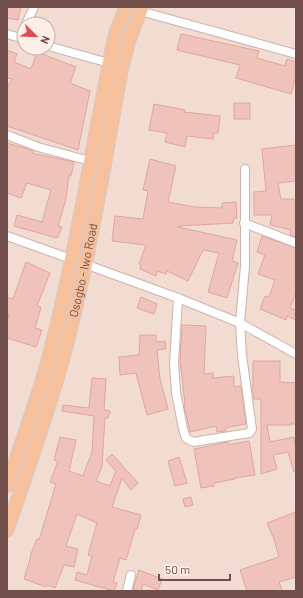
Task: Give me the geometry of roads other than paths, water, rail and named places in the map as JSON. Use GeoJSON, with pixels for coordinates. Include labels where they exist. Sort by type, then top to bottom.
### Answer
{"type":"FeatureCollection","features":[{"type":"Feature","properties":{"kind":"main road","name":"Osogbo - Iwo Road"},"geometry":{"type":"LineString","coordinates":[[8,479],[50,353],[71,259],[115,35],[126,7]]}},
{"type":"Feature","properties":{"kind":"main road","name":"Osogbo - Iwo Road"},"geometry":{"type":"LineString","coordinates":[[7,530],[36,445],[63,357],[85,264],[122,67],[130,37],[141,9]]}},
{"type":"Feature","properties":{"kind":"street"},"geometry":{"type":"LineString","coordinates":[[141,9],[296,54]]}},
{"type":"Feature","properties":{"kind":"street"},"geometry":{"type":"LineString","coordinates":[[56,48],[109,63]]}},
{"type":"Feature","properties":{"kind":"street"},"geometry":{"type":"LineString","coordinates":[[7,135],[38,147],[90,161]]}},
{"type":"Feature","properties":{"kind":"street"},"geometry":{"type":"LineString","coordinates":[[178,298],[174,363],[176,392],[186,438],[193,442],[249,433],[252,429],[242,355],[240,322],[245,266],[245,170]]}},
{"type":"Feature","properties":{"kind":"street"},"geometry":{"type":"LineString","coordinates":[[244,223],[296,243]]}},
{"type":"Feature","properties":{"kind":"street"},"geometry":{"type":"LineString","coordinates":[[7,236],[71,259]]}},
{"type":"Feature","properties":{"kind":"street"},"geometry":{"type":"LineString","coordinates":[[85,264],[240,322],[296,354]]}},
{"type":"Feature","properties":{"kind":"street"},"geometry":{"type":"LineString","coordinates":[[127,591],[131,575]]}}]}
